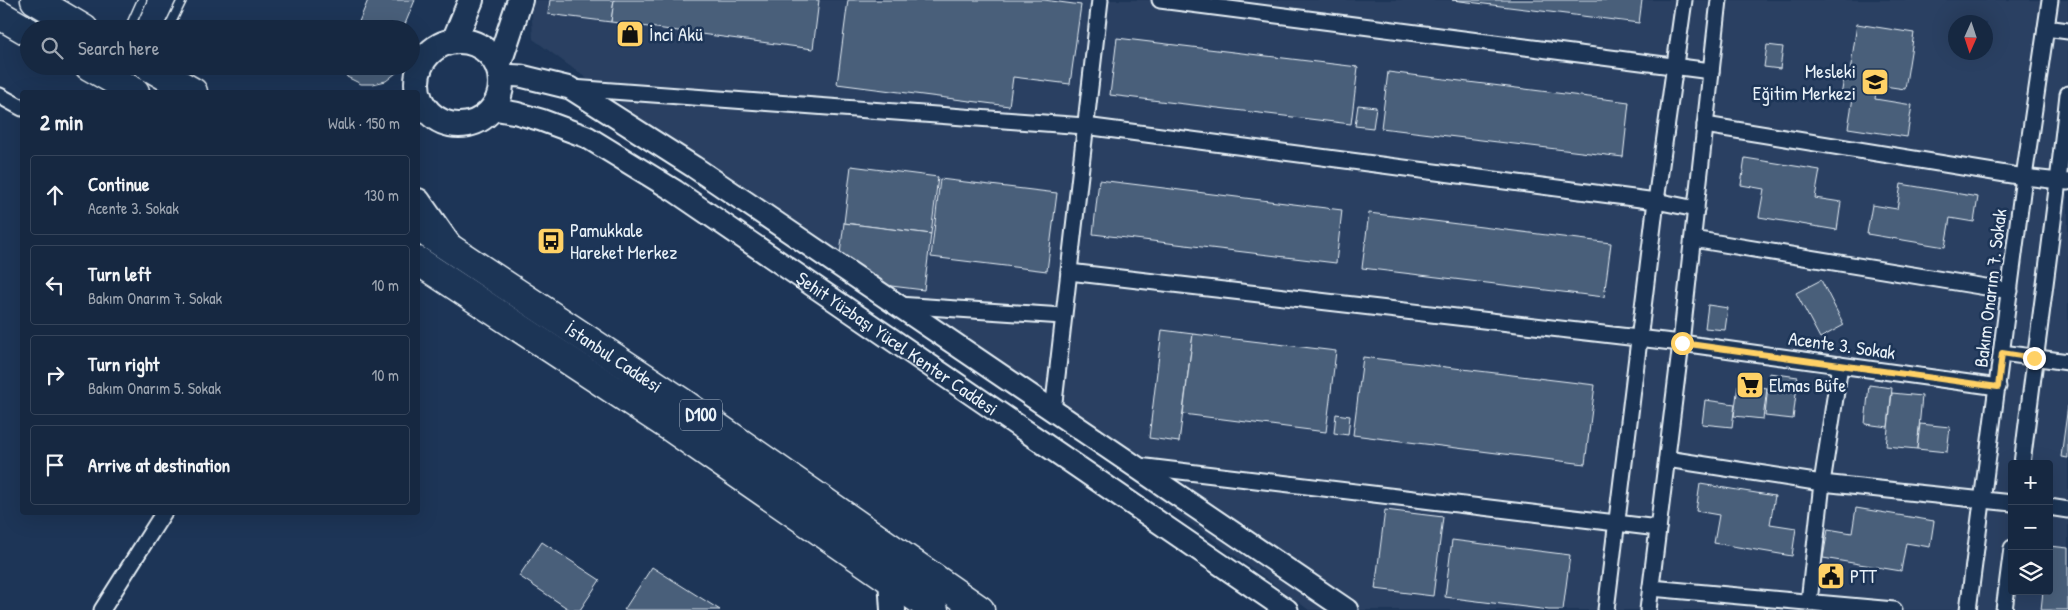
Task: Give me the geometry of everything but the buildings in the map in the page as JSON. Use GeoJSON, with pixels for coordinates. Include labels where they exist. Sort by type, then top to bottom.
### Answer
{"type":"FeatureCollection","features":[{"type":"Feature","properties":{"kind":"highway"},"geometry":{"type":"LineString","coordinates":[[35,0],[69,20]]}},
{"type":"Feature","properties":{"kind":"highway"},"geometry":{"type":"LineString","coordinates":[[0,15],[20,27]]}},
{"type":"Feature","properties":{"kind":"highway"},"geometry":{"type":"LineString","coordinates":[[105,75],[131,90]]}},
{"type":"Feature","properties":{"kind":"highway"},"geometry":{"type":"LineString","coordinates":[[164,75],[190,90]]}},
{"type":"Feature","properties":{"kind":"highway","name":"İstanbul Caddesi"},"geometry":{"type":"LineString","coordinates":[[420,227],[683,403],[980,610]]}},
{"type":"Feature","properties":{"kind":"highway","name":"İstanbul Caddesi"},"geometry":{"type":"LineString","coordinates":[[420,262],[670,427],[934,610]]}},
{"type":"Feature","properties":{"kind":"main road"},"geometry":{"type":"LineString","coordinates":[[454,41],[471,0]]}},
{"type":"Feature","properties":{"kind":"main road"},"geometry":{"type":"LineString","coordinates":[[500,71],[520,0]]}},
{"type":"Feature","properties":{"kind":"main road"},"geometry":{"type":"LineString","coordinates":[[420,70],[422,63],[431,52],[442,44],[454,41],[470,42],[493,57],[500,71],[502,83],[499,97],[493,110],[482,119],[469,124],[455,125],[441,121],[424,120],[420,96]]}},
{"type":"Feature","properties":{"kind":"main road"},"geometry":{"type":"LineString","coordinates":[[418,75],[418,90]]}},
{"type":"Feature","properties":{"kind":"main road"},"geometry":{"type":"LineString","coordinates":[[420,204],[453,250]]}},
{"type":"Feature","properties":{"kind":"main road"},"geometry":{"type":"LineString","coordinates":[[891,579],[893,610]]}},
{"type":"Feature","properties":{"kind":"street"},"geometry":{"type":"LineString","coordinates":[[1053,411],[1100,0]]}},
{"type":"Feature","properties":{"kind":"street"},"geometry":{"type":"LineString","coordinates":[[1160,0],[1712,71]]}},
{"type":"Feature","properties":{"kind":"street"},"geometry":{"type":"LineString","coordinates":[[1606,610],[1656,201],[1684,0]]}},
{"type":"Feature","properties":{"kind":"street"},"geometry":{"type":"LineString","coordinates":[[1648,610],[1682,343],[1719,0]]}},
{"type":"Feature","properties":{"kind":"street","name":"Bakım Onarım 7. Sokak"},"geometry":{"type":"LineString","coordinates":[[1968,610],[2024,177],[2050,0]]}},
{"type":"Feature","properties":{"kind":"street"},"geometry":{"type":"LineString","coordinates":[[2046,28],[2068,31]]}},
{"type":"Feature","properties":{"kind":"street","name":"Şehit Yüzbaşı Yücel Kenter Caddesi"},"geometry":{"type":"LineString","coordinates":[[500,71],[570,88],[694,167],[1347,610]]}},
{"type":"Feature","properties":{"kind":"street"},"geometry":{"type":"LineString","coordinates":[[570,88],[1085,126],[1656,201],[1696,209]]}},
{"type":"Feature","properties":{"kind":"street"},"geometry":{"type":"LineString","coordinates":[[2022,460],[2034,358],[2064,181],[2068,94]]}},
{"type":"Feature","properties":{"kind":"street"},"geometry":{"type":"LineString","coordinates":[[0,96],[20,107]]}},
{"type":"Feature","properties":{"kind":"street","name":"Şehit Yüzbaşı Yücel Kenter Caddesi"},"geometry":{"type":"LineString","coordinates":[[493,110],[516,112],[587,137],[675,191],[1287,610]]}},
{"type":"Feature","properties":{"kind":"street"},"geometry":{"type":"LineString","coordinates":[[1705,125],[2024,177],[2064,181]]}},
{"type":"Feature","properties":{"kind":"street"},"geometry":{"type":"LineString","coordinates":[[1693,239],[2010,291]]}},
{"type":"Feature","properties":{"kind":"street","name":"Acente 3. Sokak"},"geometry":{"type":"LineString","coordinates":[[1068,272],[1682,343],[1998,387]]}},
{"type":"Feature","properties":{"kind":"street"},"geometry":{"type":"LineString","coordinates":[[897,305],[1064,316]]}},
{"type":"Feature","properties":{"kind":"street"},"geometry":{"type":"LineString","coordinates":[[2002,353],[2068,362]]}},
{"type":"Feature","properties":{"kind":"street"},"geometry":{"type":"LineString","coordinates":[[1809,602],[1822,483],[1840,365]]}},
{"type":"Feature","properties":{"kind":"street"},"geometry":{"type":"LineString","coordinates":[[1667,459],[1822,483],[2008,503]]}},
{"type":"Feature","properties":{"kind":"street"},"geometry":{"type":"LineString","coordinates":[[1133,466],[1658,528]]}},
{"type":"Feature","properties":{"kind":"street"},"geometry":{"type":"LineString","coordinates":[[2053,508],[2068,510]]}},
{"type":"Feature","properties":{"kind":"street"},"geometry":{"type":"LineString","coordinates":[[102,610],[162,515]]}},
{"type":"Feature","properties":{"kind":"street"},"geometry":{"type":"LineString","coordinates":[[2004,610],[2012,550]]}},
{"type":"Feature","properties":{"kind":"street"},"geometry":{"type":"LineString","coordinates":[[1650,588],[1894,610]]}},
{"type":"Feature","properties":{"kind":"lane"},"geometry":{"type":"LineString","coordinates":[[133,20],[142,0]]}},
{"type":"Feature","properties":{"kind":"lane"},"geometry":{"type":"LineString","coordinates":[[172,20],[182,0]]}},
{"type":"Feature","properties":{"kind":"shaded area"},"geometry":{"type":"Polygon","coordinates":[[[531,0],[2068,0],[2068,610],[1309,610],[533,39],[531,0]]]}},
{"type":"Feature","properties":{"kind":"place","name":"İnci Akü"},"geometry":{"type":"Point","coordinates":[630,34]}},
{"type":"Feature","properties":{"kind":"place","name":"Mesleki Eğitim Merkezi"},"geometry":{"type":"Point","coordinates":[1875,82]}},
{"type":"Feature","properties":{"kind":"place","name":"Pamukkale Hareket Merkez"},"geometry":{"type":"Point","coordinates":[551,241]}},
{"type":"Feature","properties":{"kind":"place","name":"Elmas Büfe"},"geometry":{"type":"Point","coordinates":[1750,385]}},
{"type":"Feature","properties":{"kind":"place","name":"PTT"},"geometry":{"type":"Point","coordinates":[1831,576]}},
{"type":"Feature","properties":{"kind":"route"},"geometry":{"type":"LineString","coordinates":[[1682,343],[1998,387],[2002,353],[2034,358]]}}]}
